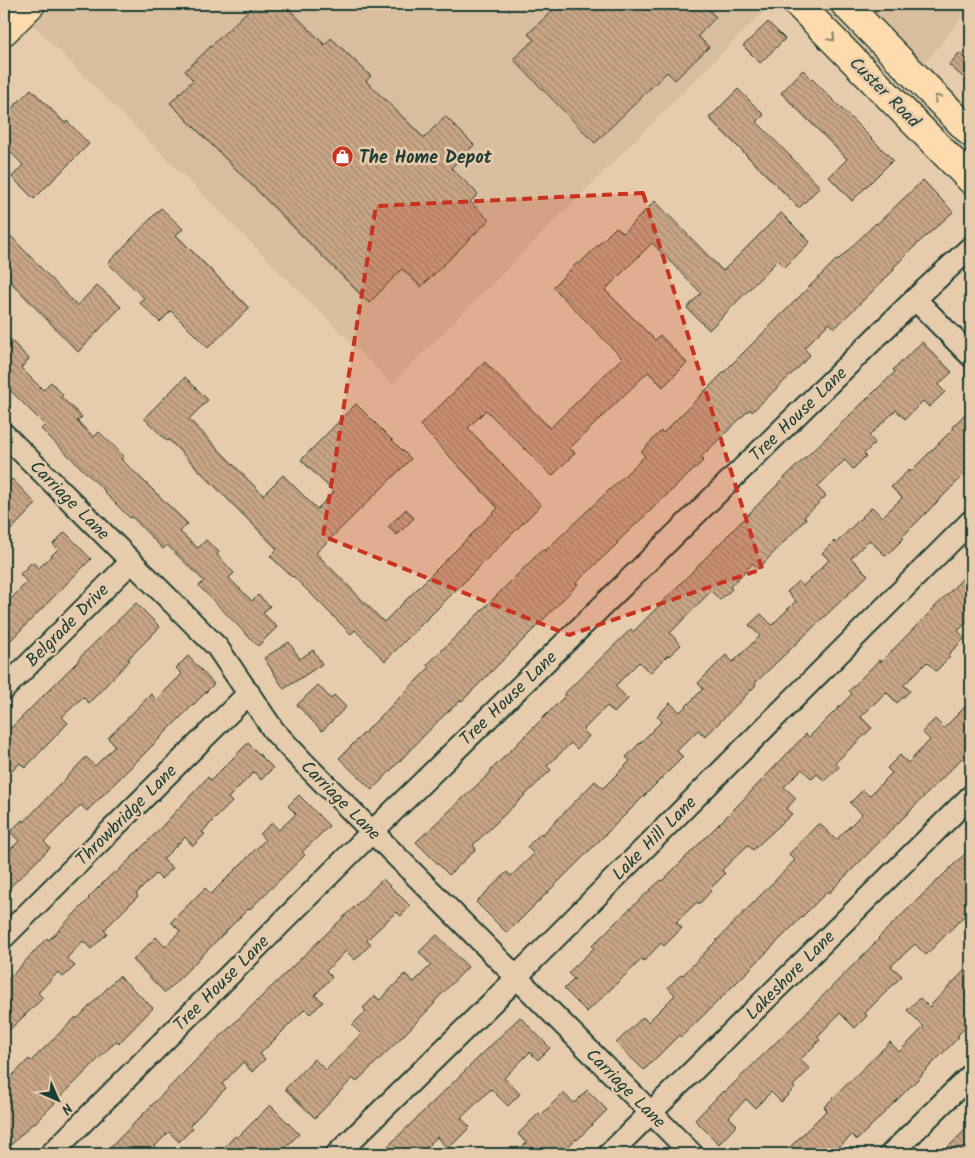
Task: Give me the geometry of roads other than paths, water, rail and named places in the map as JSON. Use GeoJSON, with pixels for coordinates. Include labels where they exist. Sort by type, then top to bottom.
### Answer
{"type":"FeatureCollection","features":[{"type":"Feature","properties":{"kind":"main road"},"geometry":{"type":"LineString","coordinates":[[4,31],[31,4]]}},
{"type":"Feature","properties":{"kind":"main road","name":"Custer Road"},"geometry":{"type":"LineString","coordinates":[[798,4],[969,172]]}},
{"type":"Feature","properties":{"kind":"main road","name":"Custer Road"},"geometry":{"type":"LineString","coordinates":[[845,4],[971,133]]}},
{"type":"Feature","properties":{"kind":"street","name":"Tree House Lane"},"geometry":{"type":"LineString","coordinates":[[51,1154],[372,832],[915,299],[971,247]]}},
{"type":"Feature","properties":{"kind":"street"},"geometry":{"type":"LineString","coordinates":[[915,299],[971,356]]}},
{"type":"Feature","properties":{"kind":"street","name":"Carriage Lane"},"geometry":{"type":"LineString","coordinates":[[6,440],[217,647],[274,731],[692,1154]]}},
{"type":"Feature","properties":{"kind":"street","name":"Lake Hill Lane"},"geometry":{"type":"LineString","coordinates":[[337,1154],[518,978],[525,968],[971,521]]}},
{"type":"Feature","properties":{"kind":"street","name":"Belgrade Drive"},"geometry":{"type":"LineString","coordinates":[[4,689],[131,562]]}},
{"type":"Feature","properties":{"kind":"street","name":"Throwbridge Lane"},"geometry":{"type":"LineString","coordinates":[[4,937],[249,693]]}},
{"type":"Feature","properties":{"kind":"street","name":"Lakeshore Lane"},"geometry":{"type":"LineString","coordinates":[[609,1154],[971,796]]}},
{"type":"Feature","properties":{"kind":"street"},"geometry":{"type":"LineString","coordinates":[[891,1154],[971,1075]]}},
{"type":"Feature","properties":{"kind":"place","name":"The Home Depot"},"geometry":{"type":"Point","coordinates":[343,157]}}]}
